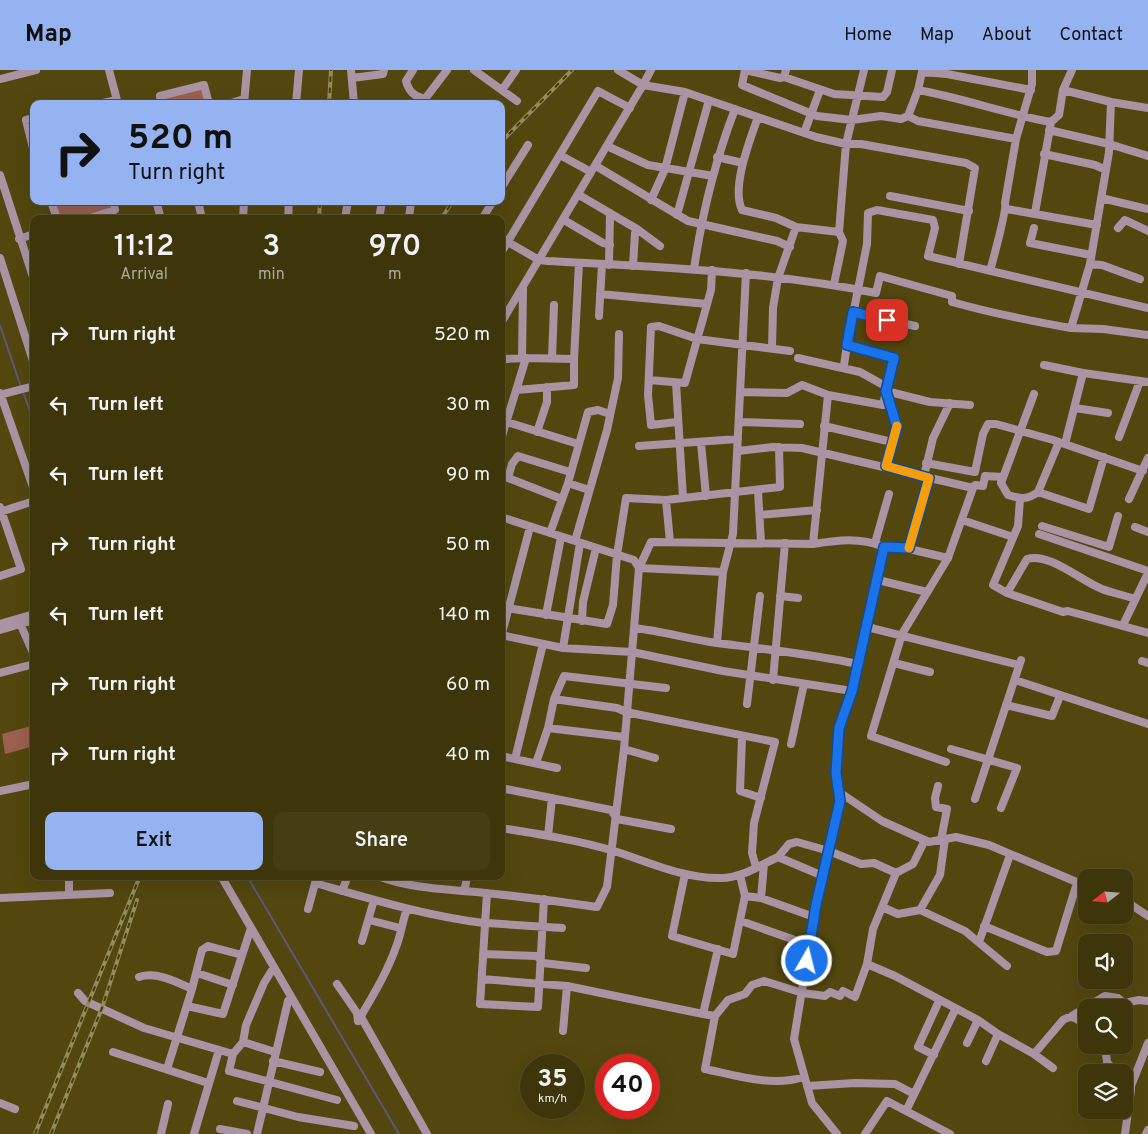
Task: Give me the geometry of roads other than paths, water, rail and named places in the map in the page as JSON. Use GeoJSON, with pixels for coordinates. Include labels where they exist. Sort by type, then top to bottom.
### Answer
{"type":"FeatureCollection","features":[{"type":"Feature","properties":{"kind":"street"},"geometry":{"type":"LineString","coordinates":[[0,78],[36,70]]}},
{"type":"Feature","properties":{"kind":"street"},"geometry":{"type":"LineString","coordinates":[[109,70],[116,100]]}},
{"type":"Feature","properties":{"kind":"street"},"geometry":{"type":"LineString","coordinates":[[244,100],[247,70]]}},
{"type":"Feature","properties":{"kind":"street"},"geometry":{"type":"LineString","coordinates":[[296,100],[298,70]]}},
{"type":"Feature","properties":{"kind":"street"},"geometry":{"type":"LineString","coordinates":[[354,100],[351,74],[382,74],[384,70]]}},
{"type":"Feature","properties":{"kind":"street"},"geometry":{"type":"LineString","coordinates":[[413,70],[406,81],[408,89],[415,96],[425,99],[447,70]]}},
{"type":"Feature","properties":{"kind":"street"},"geometry":{"type":"LineString","coordinates":[[502,90],[516,70]]}},
{"type":"Feature","properties":{"kind":"street"},"geometry":{"type":"LineString","coordinates":[[618,70],[643,85],[685,92],[804,133],[846,144],[861,144],[966,163],[975,168],[959,264]]}},
{"type":"Feature","properties":{"kind":"street"},"geometry":{"type":"LineString","coordinates":[[505,316],[579,195],[651,70]]}},
{"type":"Feature","properties":{"kind":"street"},"geometry":{"type":"LineString","coordinates":[[892,70],[887,92],[883,97],[862,94],[859,96],[820,90],[785,74],[745,70],[742,85],[811,114],[852,120],[881,116],[901,119],[908,116],[918,90],[922,72],[947,74],[1031,90]]}},
{"type":"Feature","properties":{"kind":"street"},"geometry":{"type":"LineString","coordinates":[[834,284],[843,241],[840,232],[846,144],[864,70]]}},
{"type":"Feature","properties":{"kind":"street"},"geometry":{"type":"LineString","coordinates":[[990,271],[999,230],[1007,209],[1005,203],[1016,139],[1031,90],[1032,70]]}},
{"type":"Feature","properties":{"kind":"street"},"geometry":{"type":"LineString","coordinates":[[1035,213],[1051,122],[1059,115],[1063,90],[1072,70]]}},
{"type":"Feature","properties":{"kind":"street"},"geometry":{"type":"LineString","coordinates":[[478,71],[517,101]]}},
{"type":"Feature","properties":{"kind":"street"},"geometry":{"type":"LineString","coordinates":[[161,100],[160,96],[204,85],[208,100]]}},
{"type":"Feature","properties":{"kind":"street"},"geometry":{"type":"LineString","coordinates":[[804,133],[820,90]]}},
{"type":"Feature","properties":{"kind":"street"},"geometry":{"type":"LineString","coordinates":[[918,90],[954,96],[1022,117],[1051,122]]}},
{"type":"Feature","properties":{"kind":"street"},"geometry":{"type":"LineString","coordinates":[[1063,90],[1111,102],[1148,108]]}},
{"type":"Feature","properties":{"kind":"street"},"geometry":{"type":"LineString","coordinates":[[630,108],[598,91],[560,155],[505,240],[539,260],[746,273],[834,284],[876,293],[880,276],[952,296],[952,302],[1014,318],[1071,328],[1103,329],[1148,336]]}},
{"type":"Feature","properties":{"kind":"street"},"geometry":{"type":"LineString","coordinates":[[651,200],[665,169],[685,92]]}},
{"type":"Feature","properties":{"kind":"street"},"geometry":{"type":"LineString","coordinates":[[677,214],[709,100]]}},
{"type":"Feature","properties":{"kind":"street"},"geometry":{"type":"LineString","coordinates":[[1071,328],[1090,264],[1097,225],[1109,144],[1111,102]]}},
{"type":"Feature","properties":{"kind":"street"},"geometry":{"type":"LineString","coordinates":[[694,269],[700,225],[717,157],[734,109]]}},
{"type":"Feature","properties":{"kind":"street"},"geometry":{"type":"LineString","coordinates":[[908,116],[918,121],[1016,139]]}},
{"type":"Feature","properties":{"kind":"street"},"geometry":{"type":"LineString","coordinates":[[758,117],[743,163],[738,201],[742,210],[776,218],[796,227],[840,232]]}},
{"type":"Feature","properties":{"kind":"street"},"geometry":{"type":"LineString","coordinates":[[30,119],[26,120],[30,136]]}},
{"type":"Feature","properties":{"kind":"street"},"geometry":{"type":"LineString","coordinates":[[1049,130],[1109,144],[1148,156]]}},
{"type":"Feature","properties":{"kind":"street"},"geometry":{"type":"LineString","coordinates":[[505,182],[528,145]]}},
{"type":"Feature","properties":{"kind":"street"},"geometry":{"type":"LineString","coordinates":[[607,146],[648,165],[713,176]]}},
{"type":"Feature","properties":{"kind":"street"},"geometry":{"type":"LineString","coordinates":[[1044,154],[1095,165],[1106,170]]}},
{"type":"Feature","properties":{"kind":"street"},"geometry":{"type":"LineString","coordinates":[[560,155],[594,169],[700,225],[777,241],[790,247]]}},
{"type":"Feature","properties":{"kind":"street"},"geometry":{"type":"LineString","coordinates":[[717,157],[743,163]]}},
{"type":"Feature","properties":{"kind":"street"},"geometry":{"type":"LineString","coordinates":[[0,175],[30,269]]}},
{"type":"Feature","properties":{"kind":"street"},"geometry":{"type":"LineString","coordinates":[[579,195],[637,229],[660,246]]}},
{"type":"Feature","properties":{"kind":"street"},"geometry":{"type":"LineString","coordinates":[[890,196],[969,211]]}},
{"type":"Feature","properties":{"kind":"street"},"geometry":{"type":"LineString","coordinates":[[1101,198],[1148,209]]}},
{"type":"Feature","properties":{"kind":"street"},"geometry":{"type":"LineString","coordinates":[[104,215],[115,210],[114,205]]}},
{"type":"Feature","properties":{"kind":"street"},"geometry":{"type":"LineString","coordinates":[[1007,209],[1097,225]]}},
{"type":"Feature","properties":{"kind":"street"},"geometry":{"type":"LineString","coordinates":[[844,365],[867,244],[868,213],[877,210],[932,220],[935,228],[928,256],[1148,308]]}},
{"type":"Feature","properties":{"kind":"street"},"geometry":{"type":"LineString","coordinates":[[599,316],[600,294],[610,245],[610,213]]}},
{"type":"Feature","properties":{"kind":"street"},"geometry":{"type":"LineString","coordinates":[[564,220],[603,244],[610,245]]}},
{"type":"Feature","properties":{"kind":"street"},"geometry":{"type":"LineString","coordinates":[[1118,228],[1125,220],[1148,231]]}},
{"type":"Feature","properties":{"kind":"street"},"geometry":{"type":"LineString","coordinates":[[772,348],[773,308],[778,278],[796,227]]}},
{"type":"Feature","properties":{"kind":"street"},"geometry":{"type":"LineString","coordinates":[[1034,228],[1030,243],[1091,255]]}},
{"type":"Feature","properties":{"kind":"street"},"geometry":{"type":"LineString","coordinates":[[634,266],[635,233],[637,229]]}},
{"type":"Feature","properties":{"kind":"street"},"geometry":{"type":"LineString","coordinates":[[19,238],[30,235]]}},
{"type":"Feature","properties":{"kind":"street"},"geometry":{"type":"LineString","coordinates":[[0,258],[30,352]]}},
{"type":"Feature","properties":{"kind":"street"},"geometry":{"type":"LineString","coordinates":[[517,390],[574,385],[579,263]]}},
{"type":"Feature","properties":{"kind":"street"},"geometry":{"type":"LineString","coordinates":[[1090,264],[1102,265],[1140,280]]}},
{"type":"Feature","properties":{"kind":"street"},"geometry":{"type":"LineString","coordinates":[[648,380],[685,383],[707,304],[712,270]]}},
{"type":"Feature","properties":{"kind":"street"},"geometry":{"type":"LineString","coordinates":[[717,643],[723,572],[730,542],[736,491],[746,273]]}},
{"type":"Feature","properties":{"kind":"street"},"geometry":{"type":"LineString","coordinates":[[505,428],[517,390],[524,358],[523,287]]}},
{"type":"Feature","properties":{"kind":"street"},"geometry":{"type":"LineString","coordinates":[[600,294],[707,304]]}},
{"type":"Feature","properties":{"kind":"street"},"geometry":{"type":"LineString","coordinates":[[552,358],[554,306]]}},
{"type":"Feature","properties":{"kind":"street"},"geometry":{"type":"LineString","coordinates":[[853,312],[915,326]]}},
{"type":"Feature","properties":{"kind":"street"},"geometry":{"type":"LineString","coordinates":[[677,422],[650,424],[648,380],[651,327],[659,326],[697,339],[790,351]]}},
{"type":"Feature","properties":{"kind":"street"},"geometry":{"type":"LineString","coordinates":[[562,648],[568,619],[577,542],[589,490],[600,458],[618,378],[620,334]]}},
{"type":"Feature","properties":{"kind":"street"},"geometry":{"type":"LineString","coordinates":[[741,392],[787,393],[802,385],[828,395],[883,405],[894,358],[847,345]]}},
{"type":"Feature","properties":{"kind":"street"},"geometry":{"type":"LineString","coordinates":[[798,358],[860,372],[887,389],[930,402],[970,405]]}},
{"type":"Feature","properties":{"kind":"street"},"geometry":{"type":"LineString","coordinates":[[505,359],[574,359]]}},
{"type":"Feature","properties":{"kind":"street"},"geometry":{"type":"LineString","coordinates":[[1044,364],[1083,373],[1144,381],[1119,437]]}},
{"type":"Feature","properties":{"kind":"street"},"geometry":{"type":"LineString","coordinates":[[1034,394],[1001,483],[1008,495],[1020,499],[1030,498],[1038,492],[1062,443],[1075,408],[1083,373]]}},
{"type":"Feature","properties":{"kind":"street"},"geometry":{"type":"LineString","coordinates":[[676,383],[678,444],[683,498]]}},
{"type":"Feature","properties":{"kind":"street"},"geometry":{"type":"LineString","coordinates":[[30,386],[0,394],[30,479]]}},
{"type":"Feature","properties":{"kind":"street"},"geometry":{"type":"LineString","coordinates":[[537,432],[547,402],[547,387]]}},
{"type":"Feature","properties":{"kind":"street"},"geometry":{"type":"LineString","coordinates":[[886,466],[897,427],[887,389]]}},
{"type":"Feature","properties":{"kind":"street"},"geometry":{"type":"LineString","coordinates":[[813,544],[828,395]]}},
{"type":"Feature","properties":{"kind":"street"},"geometry":{"type":"LineString","coordinates":[[909,548],[926,477],[926,463],[933,438],[950,403]]}},
{"type":"Feature","properties":{"kind":"street"},"geometry":{"type":"LineString","coordinates":[[1075,408],[1108,413]]}},
{"type":"Feature","properties":{"kind":"street"},"geometry":{"type":"LineString","coordinates":[[550,533],[568,483],[588,412],[598,410],[610,414]]}},
{"type":"Feature","properties":{"kind":"street"},"geometry":{"type":"LineString","coordinates":[[507,422],[578,444]]}},
{"type":"Feature","properties":{"kind":"street"},"geometry":{"type":"LineString","coordinates":[[740,422],[800,424]]}},
{"type":"Feature","properties":{"kind":"street"},"geometry":{"type":"LineString","coordinates":[[926,463],[975,472],[983,434],[988,424],[1021,430],[1143,471]]}},
{"type":"Feature","properties":{"kind":"street"},"geometry":{"type":"LineString","coordinates":[[824,426],[892,442]]}},
{"type":"Feature","properties":{"kind":"street"},"geometry":{"type":"LineString","coordinates":[[639,446],[738,439]]}},
{"type":"Feature","properties":{"kind":"street"},"geometry":{"type":"LineString","coordinates":[[700,443],[706,496]]}},
{"type":"Feature","properties":{"kind":"street"},"geometry":{"type":"LineString","coordinates":[[738,451],[779,447],[802,448],[822,454],[886,466],[973,488]]}},
{"type":"Feature","properties":{"kind":"street"},"geometry":{"type":"LineString","coordinates":[[505,608],[607,624],[613,604],[617,555],[626,498],[666,500],[780,487],[779,447]]}},
{"type":"Feature","properties":{"kind":"street"},"geometry":{"type":"LineString","coordinates":[[562,499],[508,478],[512,464],[518,456],[570,472]]}},
{"type":"Feature","properties":{"kind":"street"},"geometry":{"type":"LineString","coordinates":[[1038,492],[1089,509],[1104,458]]}},
{"type":"Feature","properties":{"kind":"street"},"geometry":{"type":"LineString","coordinates":[[1129,499],[1148,458]]}},
{"type":"Feature","properties":{"kind":"street"},"geometry":{"type":"LineString","coordinates":[[946,762],[871,736],[902,634],[948,558],[973,488],[975,485],[983,486],[985,476],[1003,478]]}},
{"type":"Feature","properties":{"kind":"street"},"geometry":{"type":"LineString","coordinates":[[568,483],[589,490]]}},
{"type":"Feature","properties":{"kind":"street"},"geometry":{"type":"LineString","coordinates":[[758,491],[761,543]]}},
{"type":"Feature","properties":{"kind":"street"},"geometry":{"type":"LineString","coordinates":[[875,543],[889,494]]}},
{"type":"Feature","properties":{"kind":"street"},"geometry":{"type":"LineString","coordinates":[[1020,499],[1018,526],[993,585],[1007,593],[1063,612],[1068,611],[1148,633]]}},
{"type":"Feature","properties":{"kind":"street"},"geometry":{"type":"LineString","coordinates":[[666,500],[670,542]]}},
{"type":"Feature","properties":{"kind":"street"},"geometry":{"type":"LineString","coordinates":[[0,576],[21,569],[1,510],[30,501]]}},
{"type":"Feature","properties":{"kind":"street"},"geometry":{"type":"LineString","coordinates":[[760,515],[817,510]]}},
{"type":"Feature","properties":{"kind":"street"},"geometry":{"type":"LineString","coordinates":[[1106,557],[1118,516]]}},
{"type":"Feature","properties":{"kind":"street"},"geometry":{"type":"LineString","coordinates":[[505,518],[634,560],[639,568]]}},
{"type":"Feature","properties":{"kind":"street"},"geometry":{"type":"LineString","coordinates":[[962,520],[1013,537]]}},
{"type":"Feature","properties":{"kind":"street"},"geometry":{"type":"LineString","coordinates":[[1042,526],[1109,546]]}},
{"type":"Feature","properties":{"kind":"street"},"geometry":{"type":"LineString","coordinates":[[505,624],[530,527]]}},
{"type":"Feature","properties":{"kind":"street"},"geometry":{"type":"LineString","coordinates":[[1135,527],[1148,532]]}},
{"type":"Feature","properties":{"kind":"street"},"geometry":{"type":"LineString","coordinates":[[1039,534],[1148,572],[1123,625]]}},
{"type":"Feature","properties":{"kind":"street"},"geometry":{"type":"LineString","coordinates":[[546,615],[561,537]]}},
{"type":"Feature","properties":{"kind":"street"},"geometry":{"type":"LineString","coordinates":[[397,880],[428,888],[544,899],[597,907],[607,887],[617,819],[639,568],[651,542],[813,544],[845,539],[875,543],[884,547],[909,548],[948,558]]}},
{"type":"Feature","properties":{"kind":"street"},"geometry":{"type":"LineString","coordinates":[[773,680],[785,543]]}},
{"type":"Feature","properties":{"kind":"street"},"geometry":{"type":"LineString","coordinates":[[837,1134],[812,1103],[794,1039],[814,917],[840,801],[836,773],[839,728],[852,691],[884,547]]}},
{"type":"Feature","properties":{"kind":"street"},"geometry":{"type":"LineString","coordinates":[[582,621],[583,602],[596,548]]}},
{"type":"Feature","properties":{"kind":"street"},"geometry":{"type":"LineString","coordinates":[[1007,593],[1027,559],[1034,557],[1060,566],[1100,588],[1135,599]]}},
{"type":"Feature","properties":{"kind":"street"},"geometry":{"type":"LineString","coordinates":[[639,568],[723,572]]}},
{"type":"Feature","properties":{"kind":"street"},"geometry":{"type":"LineString","coordinates":[[878,580],[927,592]]}},
{"type":"Feature","properties":{"kind":"street"},"geometry":{"type":"LineString","coordinates":[[747,704],[756,646],[760,596]]}},
{"type":"Feature","properties":{"kind":"street"},"geometry":{"type":"LineString","coordinates":[[780,596],[798,598]]}},
{"type":"Feature","properties":{"kind":"street"},"geometry":{"type":"LineString","coordinates":[[0,630],[30,616]]}},
{"type":"Feature","properties":{"kind":"street"},"geometry":{"type":"LineString","coordinates":[[0,624],[30,620]]}},
{"type":"Feature","properties":{"kind":"street"},"geometry":{"type":"LineString","coordinates":[[19,621],[30,646]]}},
{"type":"Feature","properties":{"kind":"street"},"geometry":{"type":"LineString","coordinates":[[867,626],[1020,663],[975,799]]}},
{"type":"Feature","properties":{"kind":"street"},"geometry":{"type":"LineString","coordinates":[[634,628],[717,643],[776,649],[858,664]]}},
{"type":"Feature","properties":{"kind":"street"},"geometry":{"type":"LineString","coordinates":[[505,637],[562,648],[632,652],[773,680],[852,691]]}},
{"type":"Feature","properties":{"kind":"street"},"geometry":{"type":"LineString","coordinates":[[515,759],[543,644]]}},
{"type":"Feature","properties":{"kind":"street"},"geometry":{"type":"LineString","coordinates":[[894,663],[930,672]]}},
{"type":"Feature","properties":{"kind":"street"},"geometry":{"type":"LineString","coordinates":[[0,674],[30,665]]}},
{"type":"Feature","properties":{"kind":"street"},"geometry":{"type":"LineString","coordinates":[[536,763],[548,728],[554,699],[564,676],[629,682],[666,688]]}},
{"type":"Feature","properties":{"kind":"street"},"geometry":{"type":"LineString","coordinates":[[1014,680],[1148,724]]}},
{"type":"Feature","properties":{"kind":"street"},"geometry":{"type":"LineString","coordinates":[[791,744],[804,684]]}},
{"type":"Feature","properties":{"kind":"street"},"geometry":{"type":"LineString","coordinates":[[1006,705],[1052,716],[1060,696]]}},
{"type":"Feature","properties":{"kind":"street"},"geometry":{"type":"LineString","coordinates":[[554,699],[617,708],[626,712],[742,737],[775,742],[754,823],[752,853],[760,865],[761,898]]}},
{"type":"Feature","properties":{"kind":"street"},"geometry":{"type":"LineString","coordinates":[[548,728],[624,737]]}},
{"type":"Feature","properties":{"kind":"street"},"geometry":{"type":"LineString","coordinates":[[742,737],[740,791],[761,798]]}},
{"type":"Feature","properties":{"kind":"street"},"geometry":{"type":"LineString","coordinates":[[624,749],[655,758]]}},
{"type":"Feature","properties":{"kind":"street"},"geometry":{"type":"LineString","coordinates":[[950,749],[1017,768],[1001,808]]}},
{"type":"Feature","properties":{"kind":"street"},"geometry":{"type":"LineString","coordinates":[[505,757],[557,768]]}},
{"type":"Feature","properties":{"kind":"street"},"geometry":{"type":"LineString","coordinates":[[0,791],[30,785]]}},
{"type":"Feature","properties":{"kind":"street"},"geometry":{"type":"LineString","coordinates":[[920,910],[940,875],[947,809],[936,807],[934,802],[938,786]]}},
{"type":"Feature","properties":{"kind":"street"},"geometry":{"type":"LineString","coordinates":[[505,789],[611,810],[617,819],[671,828]]}},
{"type":"Feature","properties":{"kind":"street"},"geometry":{"type":"LineString","coordinates":[[839,792],[882,821],[929,842],[956,837],[972,841],[1077,883],[1056,951],[1047,952],[984,926]]}},
{"type":"Feature","properties":{"kind":"street"},"geometry":{"type":"LineString","coordinates":[[548,836],[552,798]]}},
{"type":"Feature","properties":{"kind":"street"},"geometry":{"type":"LineString","coordinates":[[505,829],[548,836],[613,851],[686,874],[721,878],[740,875],[778,857],[789,844],[797,842],[829,851],[861,864],[874,863],[896,873]]}},
{"type":"Feature","properties":{"kind":"street"},"geometry":{"type":"LineString","coordinates":[[804,1077],[791,1081],[763,1081],[705,1069],[715,1016],[728,1000],[745,994],[752,985],[764,981],[803,993],[825,996],[830,992],[840,996],[843,991],[855,996],[867,964],[873,929],[896,873],[913,864],[925,840]]}},
{"type":"Feature","properties":{"kind":"street"},"geometry":{"type":"LineString","coordinates":[[979,942],[1010,855]]}},
{"type":"Feature","properties":{"kind":"street"},"geometry":{"type":"LineString","coordinates":[[778,857],[823,876]]}},
{"type":"Feature","properties":{"kind":"street"},"geometry":{"type":"LineString","coordinates":[[686,874],[672,936],[733,954],[745,896],[740,875]]}},
{"type":"Feature","properties":{"kind":"street"},"geometry":{"type":"LineString","coordinates":[[69,880],[69,895]]}},
{"type":"Feature","properties":{"kind":"street"},"geometry":{"type":"LineString","coordinates":[[223,880],[371,1134]]}},
{"type":"Feature","properties":{"kind":"street"},"geometry":{"type":"LineString","coordinates":[[308,909],[316,880],[342,891],[447,918],[486,923],[562,928]]}},
{"type":"Feature","properties":{"kind":"street"},"geometry":{"type":"LineString","coordinates":[[342,891],[346,880]]}},
{"type":"Feature","properties":{"kind":"street"},"geometry":{"type":"LineString","coordinates":[[466,888],[467,880]]}},
{"type":"Feature","properties":{"kind":"street"},"geometry":{"type":"LineString","coordinates":[[0,898],[110,893]]}},
{"type":"Feature","properties":{"kind":"street"},"geometry":{"type":"LineString","coordinates":[[487,893],[480,1004],[538,1008],[544,899]]}},
{"type":"Feature","properties":{"kind":"street"},"geometry":{"type":"LineString","coordinates":[[745,896],[761,898],[814,917]]}},
{"type":"Feature","properties":{"kind":"street"},"geometry":{"type":"LineString","coordinates":[[362,941],[374,900]]}},
{"type":"Feature","properties":{"kind":"street"},"geometry":{"type":"LineString","coordinates":[[1133,906],[1148,916]]}},
{"type":"Feature","properties":{"kind":"street"},"geometry":{"type":"LineString","coordinates":[[882,907],[898,914],[920,910],[965,931],[1007,966]]}},
{"type":"Feature","properties":{"kind":"street"},"geometry":{"type":"LineString","coordinates":[[358,1021],[397,946],[400,928],[407,909]]}},
{"type":"Feature","properties":{"kind":"street"},"geometry":{"type":"LineString","coordinates":[[369,920],[400,928]]}},
{"type":"Feature","properties":{"kind":"street"},"geometry":{"type":"LineString","coordinates":[[741,921],[809,945]]}},
{"type":"Feature","properties":{"kind":"street"},"geometry":{"type":"LineString","coordinates":[[187,1006],[223,1014],[251,928]]}},
{"type":"Feature","properties":{"kind":"street"},"geometry":{"type":"LineString","coordinates":[[167,1068],[197,974],[202,950],[208,946],[242,955]]}},
{"type":"Feature","properties":{"kind":"street"},"geometry":{"type":"LineString","coordinates":[[703,1014],[718,949]]}},
{"type":"Feature","properties":{"kind":"street"},"geometry":{"type":"LineString","coordinates":[[483,954],[537,956],[544,963],[586,968]]}},
{"type":"Feature","properties":{"kind":"street"},"geometry":{"type":"LineString","coordinates":[[867,964],[895,976],[978,1020],[998,1034],[1034,1054],[1053,1068]]}},
{"type":"Feature","properties":{"kind":"street"},"geometry":{"type":"LineString","coordinates":[[274,967],[264,984],[246,1025],[242,1042],[233,1054],[229,1071],[337,1100]]}},
{"type":"Feature","properties":{"kind":"street"},"geometry":{"type":"LineString","coordinates":[[197,974],[233,985]]}},
{"type":"Feature","properties":{"kind":"street"},"geometry":{"type":"LineString","coordinates":[[139,977],[154,976],[178,982],[192,990]]}},
{"type":"Feature","properties":{"kind":"street"},"geometry":{"type":"LineString","coordinates":[[482,979],[567,986],[715,1016]]}},
{"type":"Feature","properties":{"kind":"street"},"geometry":{"type":"LineString","coordinates":[[337,984],[357,1013],[358,1021]]}},
{"type":"Feature","properties":{"kind":"street"},"geometry":{"type":"LineString","coordinates":[[563,1030],[567,986]]}},
{"type":"Feature","properties":{"kind":"street"},"geometry":{"type":"LineString","coordinates":[[78,993],[85,1001],[122,1019],[233,1054]]}},
{"type":"Feature","properties":{"kind":"street"},"geometry":{"type":"LineString","coordinates":[[1100,999],[1105,996],[1119,999]]}},
{"type":"Feature","properties":{"kind":"street"},"geometry":{"type":"LineString","coordinates":[[934,1055],[918,1047],[939,1000]]}},
{"type":"Feature","properties":{"kind":"street"},"geometry":{"type":"LineString","coordinates":[[256,1134],[288,1001]]}},
{"type":"Feature","properties":{"kind":"street"},"geometry":{"type":"LineString","coordinates":[[1133,1001],[1148,1001]]}},
{"type":"Feature","properties":{"kind":"street"},"geometry":{"type":"LineString","coordinates":[[906,1111],[956,1010]]}},
{"type":"Feature","properties":{"kind":"street"},"geometry":{"type":"LineString","coordinates":[[1034,1054],[1063,1020],[1078,1012]]}},
{"type":"Feature","properties":{"kind":"street"},"geometry":{"type":"LineString","coordinates":[[1072,1016],[1078,1020]]}},
{"type":"Feature","properties":{"kind":"street"},"geometry":{"type":"LineString","coordinates":[[358,1021],[361,1017],[427,1134]]}},
{"type":"Feature","properties":{"kind":"street"},"geometry":{"type":"LineString","coordinates":[[967,1044],[978,1020]]}},
{"type":"Feature","properties":{"kind":"street"},"geometry":{"type":"LineString","coordinates":[[986,1061],[998,1034]]}},
{"type":"Feature","properties":{"kind":"street"},"geometry":{"type":"LineString","coordinates":[[242,1042],[275,1052]]}},
{"type":"Feature","properties":{"kind":"street"},"geometry":{"type":"LineString","coordinates":[[1133,1081],[1148,1043]]}},
{"type":"Feature","properties":{"kind":"street"},"geometry":{"type":"LineString","coordinates":[[194,1134],[219,1050]]}},
{"type":"Feature","properties":{"kind":"street"},"geometry":{"type":"LineString","coordinates":[[113,1052],[167,1068],[208,1083]]}},
{"type":"Feature","properties":{"kind":"street"},"geometry":{"type":"LineString","coordinates":[[273,1061],[320,1072]]}},
{"type":"Feature","properties":{"kind":"street"},"geometry":{"type":"LineString","coordinates":[[807,1086],[854,1083],[895,1084],[914,1094]]}},
{"type":"Feature","properties":{"kind":"street"},"geometry":{"type":"LineString","coordinates":[[237,1101],[298,1117],[354,1126]]}},
{"type":"Feature","properties":{"kind":"street"},"geometry":{"type":"LineString","coordinates":[[865,1134],[887,1101],[950,1134]]}},
{"type":"Feature","properties":{"kind":"street"},"geometry":{"type":"LineString","coordinates":[[0,1103],[15,1109]]}},
{"type":"Feature","properties":{"kind":"street"},"geometry":{"type":"LineString","coordinates":[[161,1134],[168,1104]]}},
{"type":"Feature","properties":{"kind":"street"},"geometry":{"type":"LineString","coordinates":[[1125,1134],[1127,1119]]}},
{"type":"Feature","properties":{"kind":"street"},"geometry":{"type":"LineString","coordinates":[[220,1129],[247,1134]]}},
{"type":"Feature","properties":{"kind":"street"},"geometry":{"type":"LineString","coordinates":[[1146,1134],[1148,1130]]}},
{"type":"Feature","properties":{"kind":"waterway"},"geometry":{"type":"LineString","coordinates":[[0,325],[21,387]]}},
{"type":"Feature","properties":{"kind":"waterway"},"geometry":{"type":"LineString","coordinates":[[23,392],[30,411]]}},
{"type":"Feature","properties":{"kind":"waterway"},"geometry":{"type":"LineString","coordinates":[[249,880],[399,1134]]}},
{"type":"Feature","properties":{"kind":"railway"},"geometry":{"type":"LineString","coordinates":[[329,100],[331,70]]}},
{"type":"Feature","properties":{"kind":"railway"},"geometry":{"type":"LineString","coordinates":[[505,138],[572,70]]}},
{"type":"Feature","properties":{"kind":"railway"},"geometry":{"type":"LineString","coordinates":[[319,215],[320,205]]}},
{"type":"Feature","properties":{"kind":"railway"},"geometry":{"type":"LineString","coordinates":[[444,215],[450,205]]}},
{"type":"Feature","properties":{"kind":"railway"},"geometry":{"type":"LineString","coordinates":[[35,1134],[138,880]]}},
{"type":"Feature","properties":{"kind":"railway"},"geometry":{"type":"LineString","coordinates":[[51,1134],[102,1008],[137,900]]}}]}
